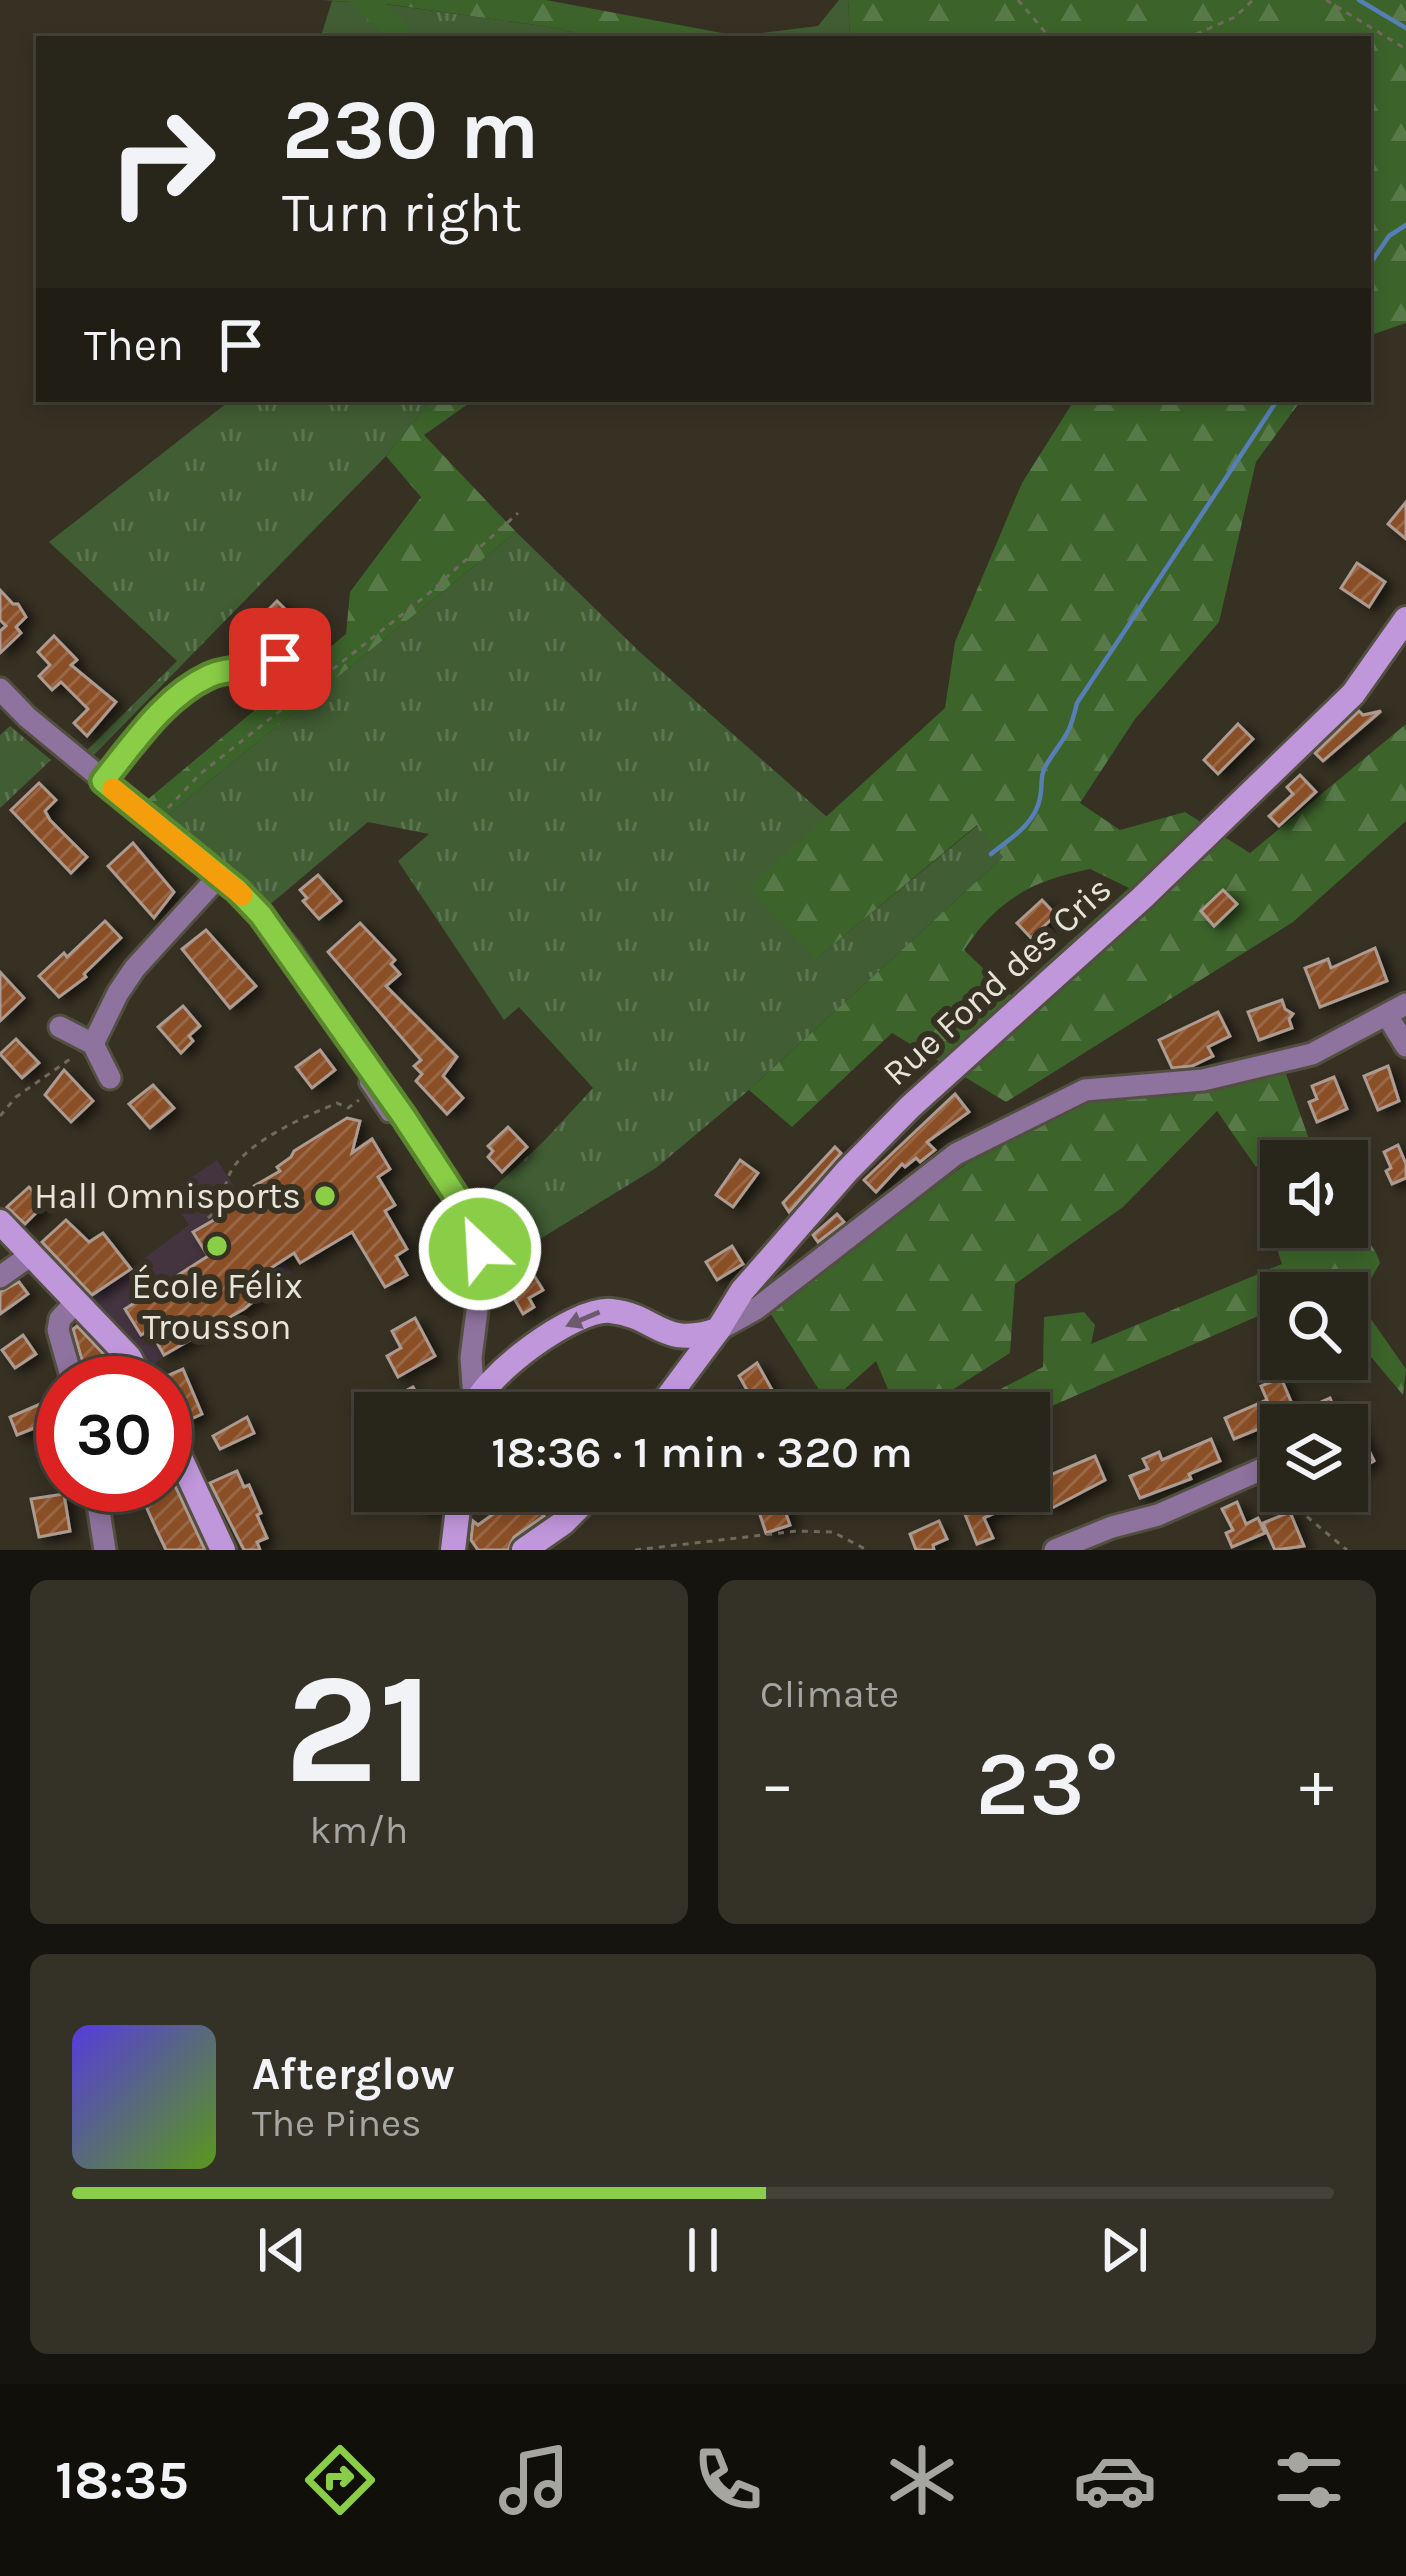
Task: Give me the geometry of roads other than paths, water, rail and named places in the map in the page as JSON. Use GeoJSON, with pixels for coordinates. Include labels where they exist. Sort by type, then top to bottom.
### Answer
{"type":"FeatureCollection","features":[{"type":"Feature","properties":{"kind":"street","name":"Rue Fond des Cris"},"geometry":{"type":"LineString","coordinates":[[672,1392],[742,1291],[847,1171],[910,1107],[1136,904],[1353,694],[1406,620]]}},
{"type":"Feature","properties":{"kind":"street"},"geometry":{"type":"LineString","coordinates":[[0,688],[261,915],[404,1117],[471,1219],[480,1249],[472,1392]]}},
{"type":"Feature","properties":{"kind":"street"},"geometry":{"type":"LineString","coordinates":[[93,1045],[135,968],[219,876]]}},
{"type":"Feature","properties":{"kind":"street"},"geometry":{"type":"LineString","coordinates":[[484,1392],[507,1366],[584,1314],[616,1311],[665,1334],[698,1337],[718,1330],[756,1309],[956,1154],[1085,1090],[1203,1080],[1312,1054],[1397,1011],[1406,1046]]}},
{"type":"Feature","properties":{"kind":"street"},"geometry":{"type":"LineString","coordinates":[[60,1027],[93,1045],[110,1078]]}},
{"type":"Feature","properties":{"kind":"street"},"geometry":{"type":"LineString","coordinates":[[0,1222],[128,1356]]}},
{"type":"Feature","properties":{"kind":"street"},"geometry":{"type":"LineString","coordinates":[[0,1277],[31,1255]]}},
{"type":"Feature","properties":{"kind":"street"},"geometry":{"type":"LineString","coordinates":[[66,1356],[58,1330],[60,1318],[76,1302]]}},
{"type":"Feature","properties":{"kind":"street"},"geometry":{"type":"LineString","coordinates":[[665,1334],[679,1367],[678,1385]]}},
{"type":"Feature","properties":{"kind":"street"},"geometry":{"type":"LineString","coordinates":[[471,1358],[491,1371],[507,1366]]}},
{"type":"Feature","properties":{"kind":"street"},"geometry":{"type":"LineString","coordinates":[[1054,1550],[1112,1527],[1141,1522],[1260,1469]]}},
{"type":"Feature","properties":{"kind":"street"},"geometry":{"type":"LineString","coordinates":[[192,1483],[223,1550]]}},
{"type":"Feature","properties":{"kind":"street"},"geometry":{"type":"LineString","coordinates":[[99,1512],[105,1550]]}},
{"type":"Feature","properties":{"kind":"street"},"geometry":{"type":"LineString","coordinates":[[453,1550],[458,1512]]}},
{"type":"Feature","properties":{"kind":"street"},"geometry":{"type":"LineString","coordinates":[[524,1550],[574,1512]]}},
{"type":"Feature","properties":{"kind":"lane"},"geometry":{"type":"LineString","coordinates":[[103,781],[177,695],[207,676],[268,668],[280,659]]}},
{"type":"Feature","properties":{"kind":"lane"},"geometry":{"type":"LineString","coordinates":[[369,1066],[365,1083],[371,1092],[388,1116],[404,1117]]}},
{"type":"Feature","properties":{"kind":"waterway"},"geometry":{"type":"LineString","coordinates":[[1359,0],[1406,28]]}},
{"type":"Feature","properties":{"kind":"waterway"},"geometry":{"type":"LineString","coordinates":[[1371,263],[1389,236],[1406,225]]}},
{"type":"Feature","properties":{"kind":"waterway"},"geometry":{"type":"LineString","coordinates":[[991,854],[1033,815],[1043,771],[1069,729],[1077,703],[1276,402]]}},
{"type":"Feature","properties":{"kind":"place","name":"Hall Omnisports"},"geometry":{"type":"Point","coordinates":[325,1196]}},
{"type":"Feature","properties":{"kind":"place","name":"École Félix Trousson"},"geometry":{"type":"Point","coordinates":[217,1246]}}]}
